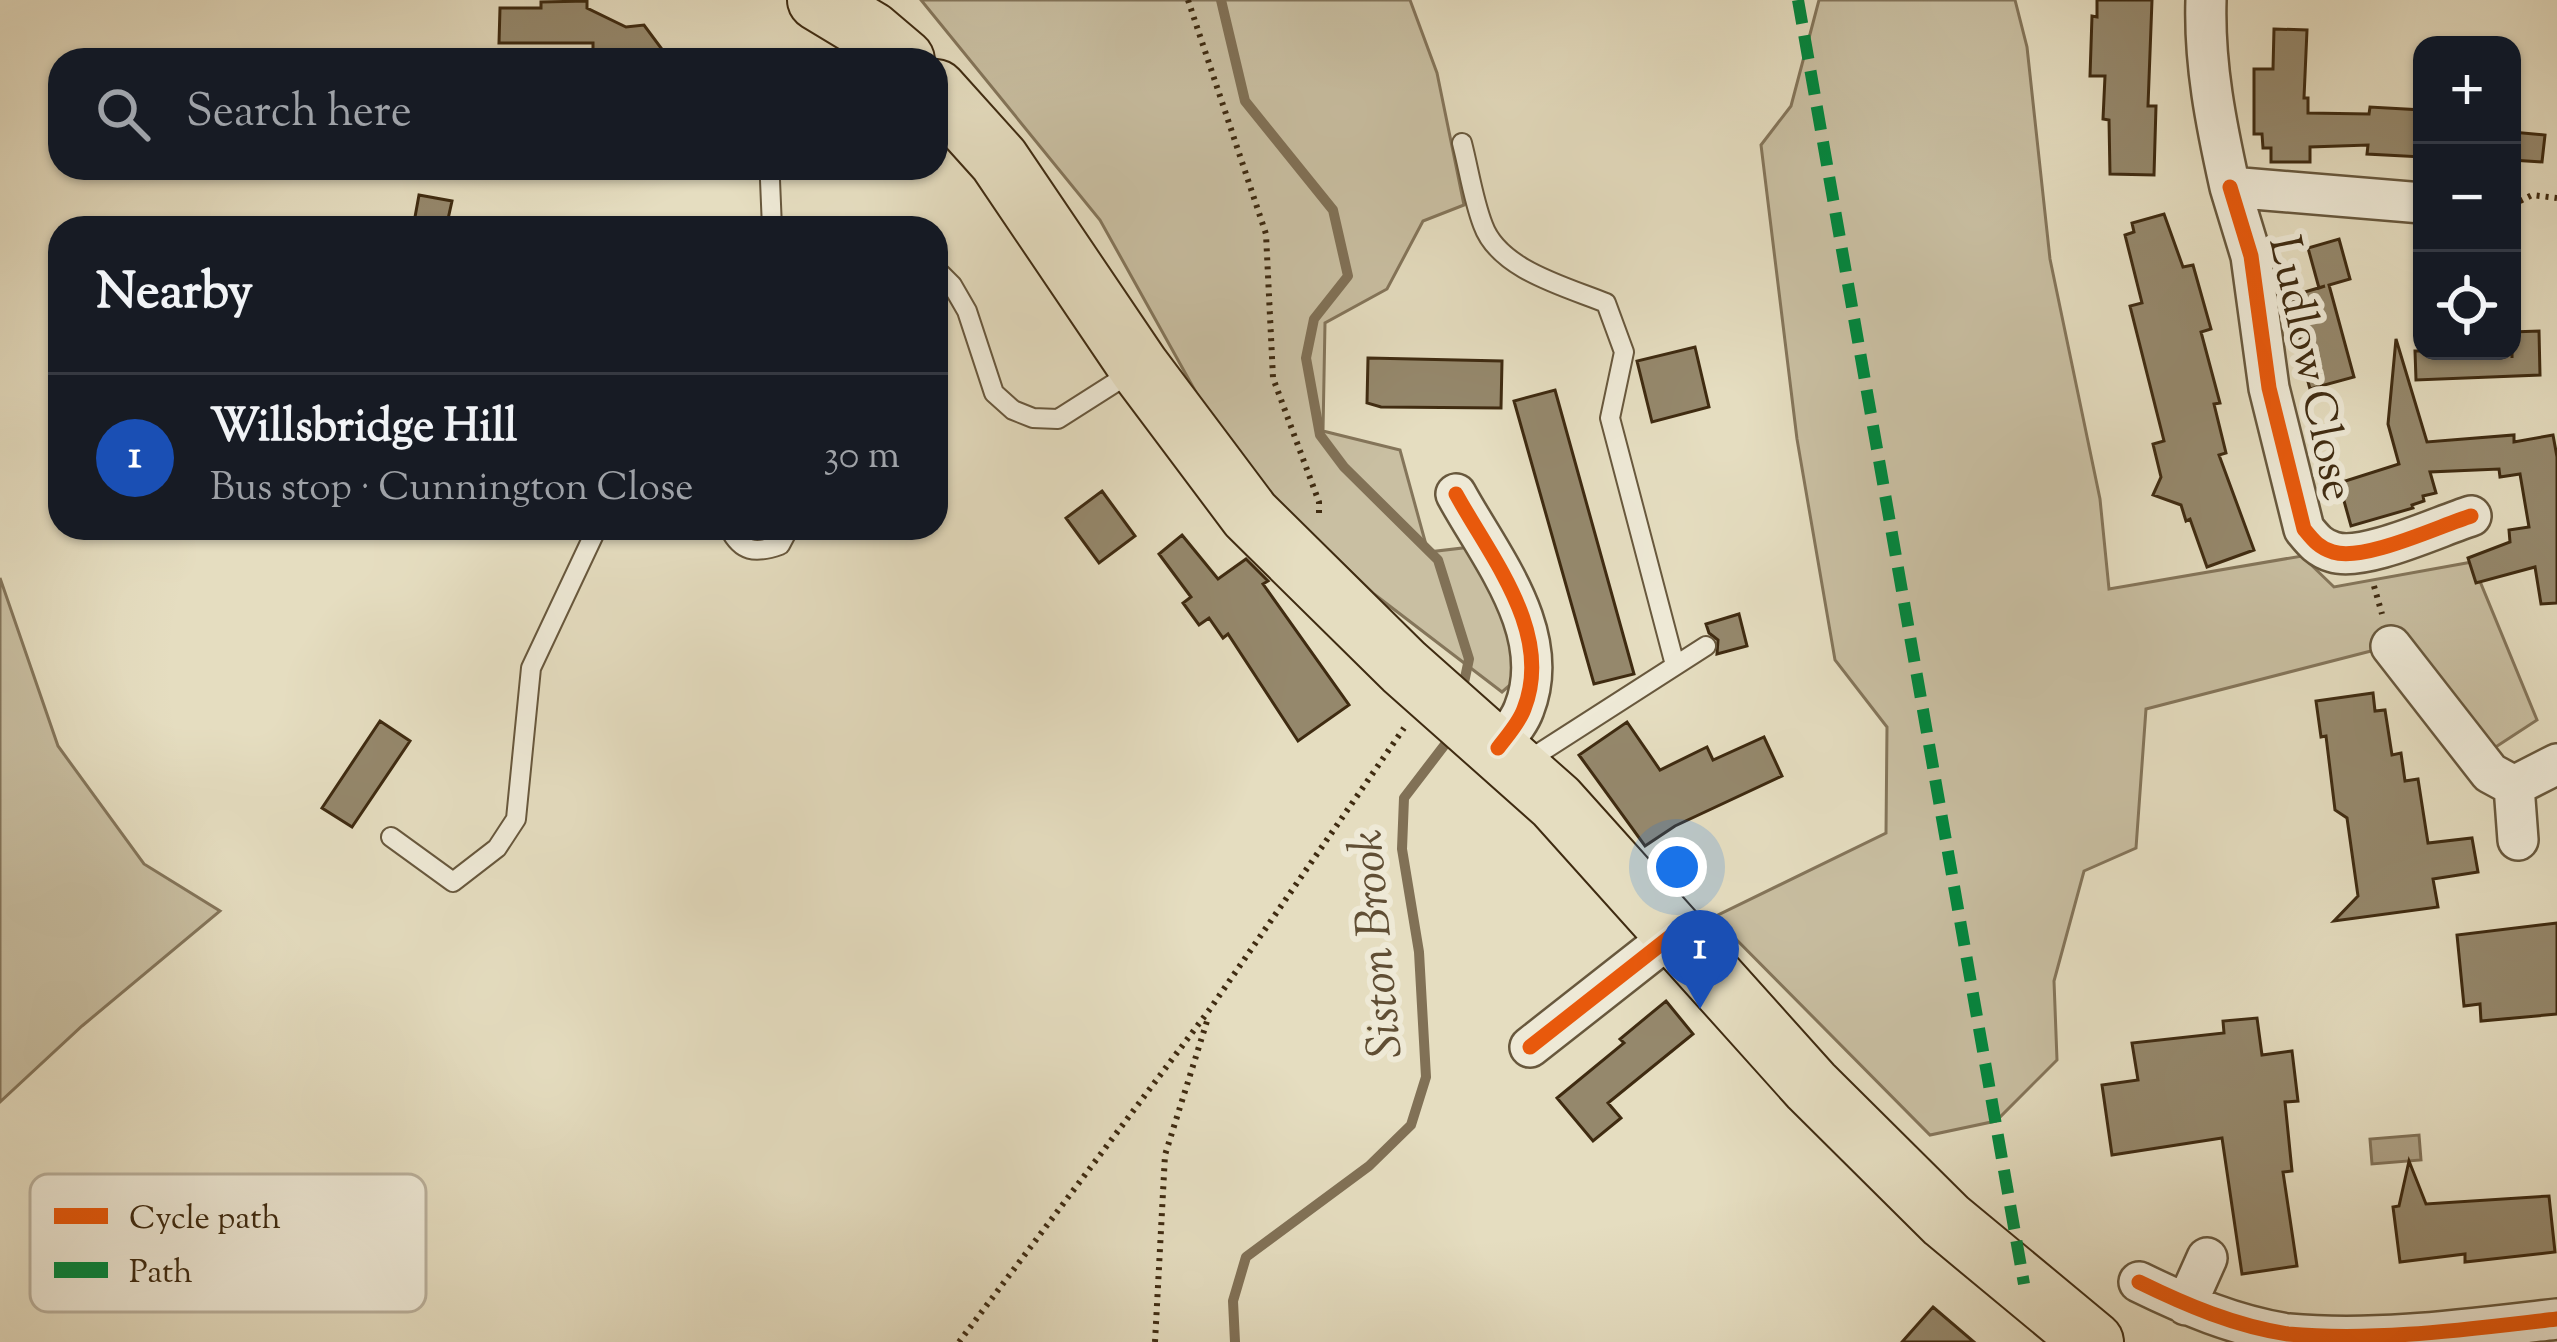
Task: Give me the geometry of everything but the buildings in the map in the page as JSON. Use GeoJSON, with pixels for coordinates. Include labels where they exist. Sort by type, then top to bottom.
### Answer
{"type":"FeatureCollection","features":[{"type":"Feature","properties":{"kind":"main road"},"geometry":{"type":"LineString","coordinates":[[818,0],[890,48]]}},
{"type":"Feature","properties":{"kind":"main road"},"geometry":{"type":"LineString","coordinates":[[948,103],[999,160],[1139,368],[1250,514],[1310,577],[1556,802],[1811,1086],[1946,1220],[2093,1342]]}},
{"type":"Feature","properties":{"kind":"street","name":"Ludlow Close"},"geometry":{"type":"LineString","coordinates":[[2206,0],[2204,40],[2210,88],[2230,187],[2251,256],[2269,388],[2304,529],[2316,544],[2338,555],[2365,552],[2471,516]]}},
{"type":"Feature","properties":{"kind":"street","name":"Ludlow Close"},"geometry":{"type":"LineString","coordinates":[[2230,187],[2413,202]]}},
{"type":"Feature","properties":{"kind":"street"},"geometry":{"type":"LineString","coordinates":[[1456,494],[1524,616],[1534,666],[1524,712],[1464,720]]}},
{"type":"Feature","properties":{"kind":"street"},"geometry":{"type":"LineString","coordinates":[[2391,646],[2490,773],[2514,785]]}},
{"type":"Feature","properties":{"kind":"street"},"geometry":{"type":"LineString","coordinates":[[2514,785],[2557,764]]}},
{"type":"Feature","properties":{"kind":"street"},"geometry":{"type":"LineString","coordinates":[[2514,785],[2518,840]]}},
{"type":"Feature","properties":{"kind":"street"},"geometry":{"type":"LineString","coordinates":[[1530,1047],[1675,933]]}},
{"type":"Feature","properties":{"kind":"street"},"geometry":{"type":"LineString","coordinates":[[2186,1305],[2207,1258]]}},
{"type":"Feature","properties":{"kind":"street"},"geometry":{"type":"LineString","coordinates":[[2139,1282],[2186,1305],[2286,1334],[2342,1340],[2557,1319]]}},
{"type":"Feature","properties":{"kind":"lane"},"geometry":{"type":"LineString","coordinates":[[1462,143],[1484,229],[1498,248],[1525,268],[1606,303],[1614,317],[1624,352],[1610,418],[1676,665]]}},
{"type":"Feature","properties":{"kind":"lane"},"geometry":{"type":"LineString","coordinates":[[770,180],[772,216]]}},
{"type":"Feature","properties":{"kind":"lane"},"geometry":{"type":"LineString","coordinates":[[948,284],[967,310],[994,393],[1012,410],[1033,418],[1058,419],[1139,368]]}},
{"type":"Feature","properties":{"kind":"lane"},"geometry":{"type":"LineString","coordinates":[[391,837],[453,882],[497,848],[516,819],[531,668],[591,540]]}},
{"type":"Feature","properties":{"kind":"lane"},"geometry":{"type":"LineString","coordinates":[[735,540],[751,551],[780,545],[783,540]]}},
{"type":"Feature","properties":{"kind":"lane"},"geometry":{"type":"LineString","coordinates":[[1464,720],[1676,665],[1706,646]]}},
{"type":"Feature","properties":{"kind":"path"},"geometry":{"type":"LineString","coordinates":[[1188,0],[1266,235],[1273,378],[1319,502],[1319,535],[1310,577]]}},
{"type":"Feature","properties":{"kind":"path"},"geometry":{"type":"LineString","coordinates":[[2521,200],[2532,195],[2557,198]]}},
{"type":"Feature","properties":{"kind":"path"},"geometry":{"type":"LineString","coordinates":[[2365,552],[2391,646]]}},
{"type":"Feature","properties":{"kind":"path"},"geometry":{"type":"LineString","coordinates":[[959,1342],[1210,1009],[1464,720]]}},
{"type":"Feature","properties":{"kind":"path"},"geometry":{"type":"LineString","coordinates":[[1155,1342],[1165,1155],[1210,1009]]}},
{"type":"Feature","properties":{"kind":"shaded area"},"geometry":{"type":"Polygon","coordinates":[[[921,0],[1410,0],[1437,73],[1464,205],[1423,221],[1387,289],[1325,323],[1323,431],[1400,450],[1428,552],[1480,546],[1526,671],[1502,692],[1374,594],[1232,457],[1100,220],[921,0]]]}},
{"type":"Feature","properties":{"kind":"shaded area"},"geometry":{"type":"Polygon","coordinates":[[[1819,0],[2015,0],[2027,47],[2050,259],[2100,499],[2109,589],[2302,556],[2334,587],[2472,562],[2537,720],[2488,752],[2406,642],[2146,709],[2136,848],[2084,871],[2054,981],[2057,1060],[1996,1121],[1930,1135],[1714,917],[1886,833],[1887,727],[1835,660],[1797,439],[1761,145],[1791,106],[1819,0]]]}},
{"type":"Feature","properties":{"kind":"shaded area"},"geometry":{"type":"Polygon","coordinates":[[[0,578],[58,746],[144,864],[220,911],[82,1026],[0,1102],[0,578]]]}},
{"type":"Feature","properties":{"kind":"shaded area"},"geometry":{"type":"Polygon","coordinates":[[[2419,1135],[2421,1160],[2372,1164],[2370,1139],[2419,1135]]]}},
{"type":"Feature","properties":{"kind":"waterway","name":"Siston Brook"},"geometry":{"type":"LineString","coordinates":[[1221,0],[1245,101],[1333,210],[1348,276],[1314,319],[1306,358],[1320,435],[1344,467],[1438,560],[1469,659],[1462,692]]}},
{"type":"Feature","properties":{"kind":"waterway","name":"Siston Brook"},"geometry":{"type":"LineString","coordinates":[[1235,1342],[1233,1301],[1246,1257],[1369,1166],[1411,1125],[1426,1077],[1419,952],[1402,849],[1404,798],[1453,734]]}},
{"type":"Feature","properties":{"kind":"marked path"},"geometry":{"type":"LineString","coordinates":[[1798,0],[2024,1284]]}},
{"type":"Feature","properties":{"kind":"cycle path"},"geometry":{"type":"LineString","coordinates":[[2230,187],[2251,256],[2269,388],[2304,529],[2324,548],[2347,554],[2382,548],[2471,516]]}},
{"type":"Feature","properties":{"kind":"cycle path"},"geometry":{"type":"LineString","coordinates":[[1456,494],[1514,597],[1531,652],[1524,709],[1498,748]]}},
{"type":"Feature","properties":{"kind":"cycle path"},"geometry":{"type":"LineString","coordinates":[[1530,1047],[1675,933]]}},
{"type":"Feature","properties":{"kind":"cycle path"},"geometry":{"type":"LineString","coordinates":[[2139,1282],[2211,1314],[2288,1334],[2389,1335],[2557,1319]]}},
{"type":"Feature","properties":{"kind":"place","name":"Willsbridge Hill"},"geometry":{"type":"Point","coordinates":[1700,1009]}}]}
